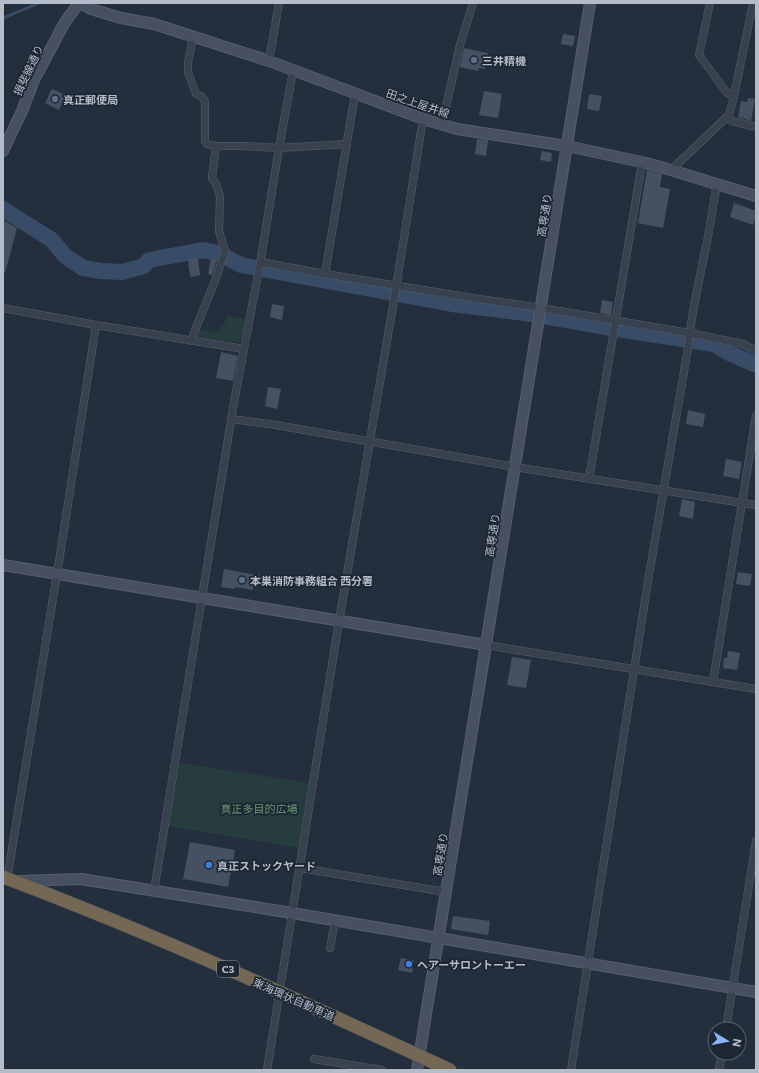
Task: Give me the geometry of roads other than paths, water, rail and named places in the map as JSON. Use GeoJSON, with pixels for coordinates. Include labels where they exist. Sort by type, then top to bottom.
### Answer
{"type":"FeatureCollection","features":[{"type":"Feature","properties":{"kind":"highway","name":"東海環状自動車道"},"geometry":{"type":"LineString","coordinates":[[4,880],[54,896],[230,970],[450,1070]]}},
{"type":"Feature","properties":{"kind":"street","name":"田之上屋井線"},"geometry":{"type":"LineString","coordinates":[[80,3],[121,18],[154,24],[269,62],[423,119],[457,129],[567,146],[671,170],[756,196]]}},
{"type":"Feature","properties":{"kind":"street","name":"揖斐線通り"},"geometry":{"type":"LineString","coordinates":[[3,151],[22,111],[34,80],[65,22],[80,3]]}},
{"type":"Feature","properties":{"kind":"street"},"geometry":{"type":"LineString","coordinates":[[269,62],[279,3]]}},
{"type":"Feature","properties":{"kind":"street"},"geometry":{"type":"LineString","coordinates":[[442,124],[460,45],[473,3]]}},
{"type":"Feature","properties":{"kind":"street","name":"高専通り"},"geometry":{"type":"LineString","coordinates":[[417,1070],[590,3]]}},
{"type":"Feature","properties":{"kind":"street"},"geometry":{"type":"LineString","coordinates":[[710,3],[699,55],[727,93],[734,96]]}},
{"type":"Feature","properties":{"kind":"street"},"geometry":{"type":"LineString","coordinates":[[671,170],[729,115],[753,3]]}},
{"type":"Feature","properties":{"kind":"street"},"geometry":{"type":"LineString","coordinates":[[193,37],[188,63],[188,72],[196,94],[201,96],[205,101],[205,141],[207,144],[216,146],[279,148],[347,144]]}},
{"type":"Feature","properties":{"kind":"street"},"geometry":{"type":"LineString","coordinates":[[154,891],[231,419],[293,71]]}},
{"type":"Feature","properties":{"kind":"street"},"geometry":{"type":"LineString","coordinates":[[325,274],[355,94]]}},
{"type":"Feature","properties":{"kind":"street"},"geometry":{"type":"LineString","coordinates":[[726,118],[756,127]]}},
{"type":"Feature","properties":{"kind":"street"},"geometry":{"type":"LineString","coordinates":[[267,1070],[339,621],[423,119]]}},
{"type":"Feature","properties":{"kind":"street"},"geometry":{"type":"LineString","coordinates":[[192,341],[225,251],[219,231],[220,196],[216,184],[212,178],[216,146]]}},
{"type":"Feature","properties":{"kind":"street"},"geometry":{"type":"LineString","coordinates":[[589,478],[642,163]]}},
{"type":"Feature","properties":{"kind":"street"},"geometry":{"type":"LineString","coordinates":[[571,1070],[663,490],[688,348],[689,333],[717,184]]}},
{"type":"Feature","properties":{"kind":"street"},"geometry":{"type":"LineString","coordinates":[[260,263],[689,333],[743,344],[756,351]]}},
{"type":"Feature","properties":{"kind":"street"},"geometry":{"type":"LineString","coordinates":[[3,308],[244,349]]}},
{"type":"Feature","properties":{"kind":"street"},"geometry":{"type":"LineString","coordinates":[[96,325],[57,574],[4,880],[81,879],[756,992]]}},
{"type":"Feature","properties":{"kind":"street"},"geometry":{"type":"LineString","coordinates":[[713,682],[756,416]]}},
{"type":"Feature","properties":{"kind":"street"},"geometry":{"type":"LineString","coordinates":[[231,419],[276,425],[369,442],[756,505]]}},
{"type":"Feature","properties":{"kind":"street"},"geometry":{"type":"LineString","coordinates":[[3,565],[756,689]]}},
{"type":"Feature","properties":{"kind":"street"},"geometry":{"type":"LineString","coordinates":[[727,1021],[756,841]]}},
{"type":"Feature","properties":{"kind":"street"},"geometry":{"type":"LineString","coordinates":[[300,868],[446,892]]}},
{"type":"Feature","properties":{"kind":"street"},"geometry":{"type":"LineString","coordinates":[[330,948],[335,921]]}},
{"type":"Feature","properties":{"kind":"street"},"geometry":{"type":"LineString","coordinates":[[314,1058],[382,1070]]}},
{"type":"Feature","properties":{"kind":"waterway"},"geometry":{"type":"LineString","coordinates":[[3,18],[39,3]]}},
{"type":"Feature","properties":{"kind":"waterway"},"geometry":{"type":"LineString","coordinates":[[3,209],[52,240],[65,256],[83,268],[122,272],[144,266],[149,260],[203,250],[218,253],[241,265],[452,304],[532,314],[714,344],[729,353],[756,365]]}},
{"type":"Feature","properties":{"kind":"place","name":"三井精機"},"geometry":{"type":"Point","coordinates":[474,60]}},
{"type":"Feature","properties":{"kind":"place","name":"真正郵便局"},"geometry":{"type":"Point","coordinates":[55,99]}},
{"type":"Feature","properties":{"kind":"place","name":"本巣消防事務組合 西分署"},"geometry":{"type":"Point","coordinates":[242,580]}},
{"type":"Feature","properties":{"kind":"place","name":"真正ストックヤード"},"geometry":{"type":"Point","coordinates":[209,865]}},
{"type":"Feature","properties":{"kind":"place","name":"ヘアーサロントーエー"},"geometry":{"type":"Point","coordinates":[409,964]}},
{"type":"Feature","properties":{"kind":"park label","name":"真正多目的広場"},"geometry":{"type":"Point","coordinates":[259,808]}}]}
